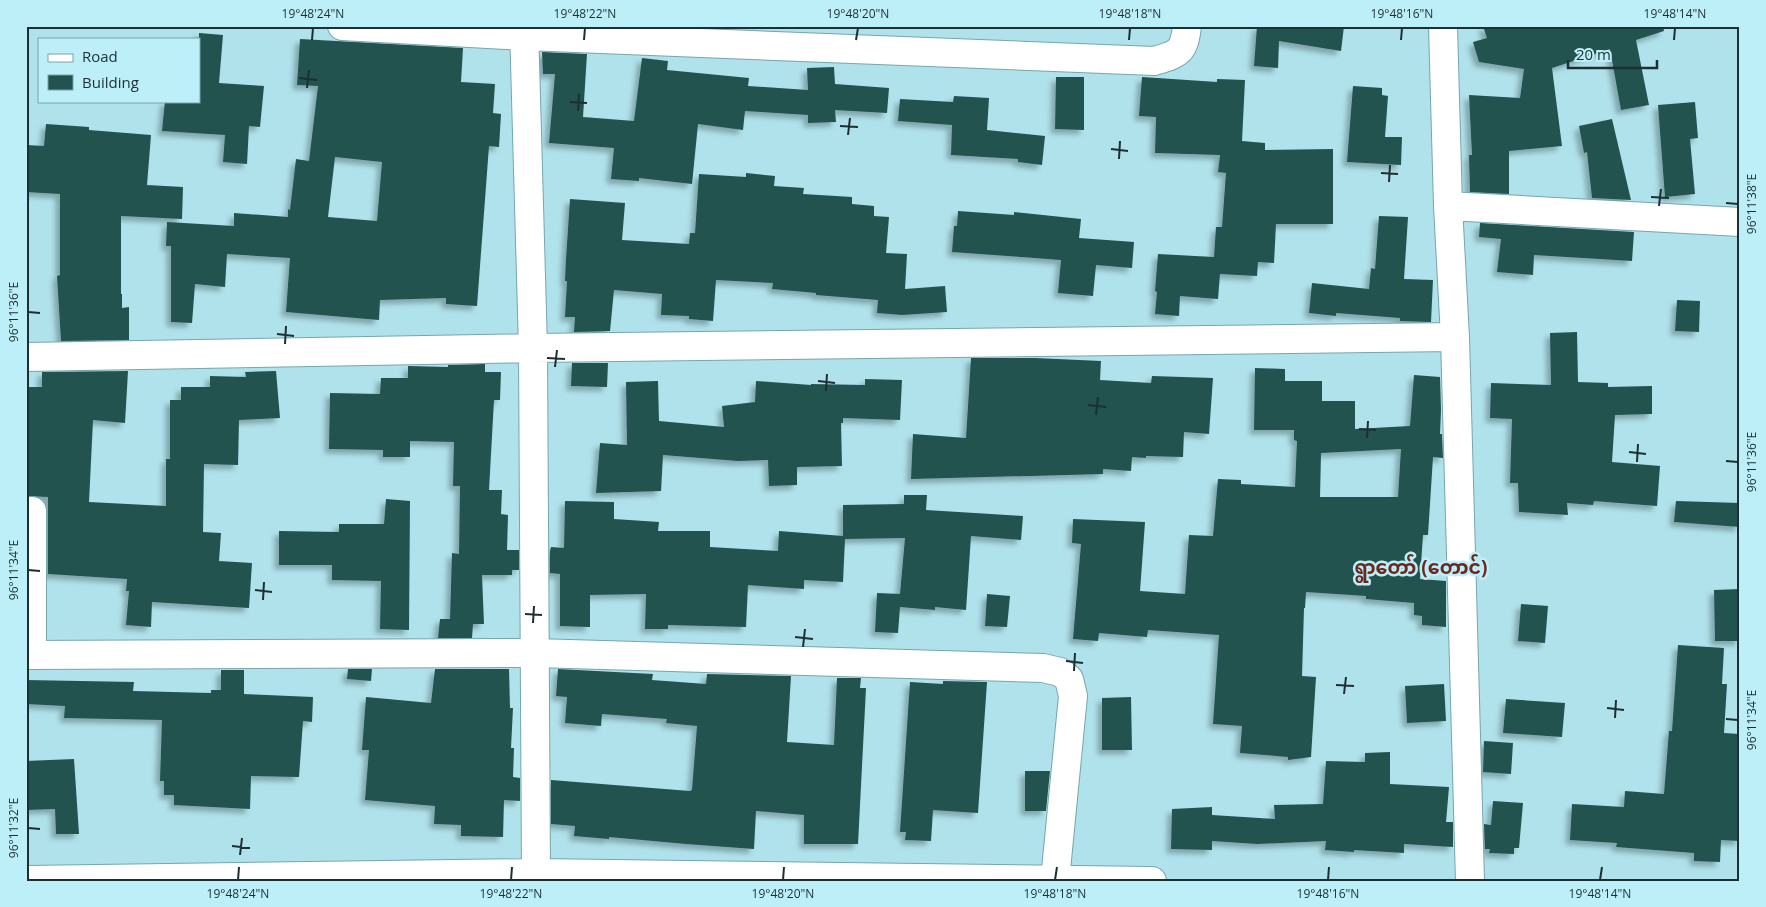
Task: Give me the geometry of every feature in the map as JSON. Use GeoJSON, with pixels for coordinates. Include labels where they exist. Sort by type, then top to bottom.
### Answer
{"type":"FeatureCollection","features":[{"type":"Feature","properties":{"kind":"street"},"geometry":{"type":"LineString","coordinates":[[342,26],[524,31],[1154,61],[1175,55],[1186,42],[1187,26]]}},
{"type":"Feature","properties":{"kind":"street"},"geometry":{"type":"LineString","coordinates":[[1443,26],[1448,206],[1455,337],[1470,881]]}},
{"type":"Feature","properties":{"kind":"street"},"geometry":{"type":"LineString","coordinates":[[524,31],[532,348],[536,873]]}},
{"type":"Feature","properties":{"kind":"street"},"geometry":{"type":"LineString","coordinates":[[1448,206],[1740,222]]}},
{"type":"Feature","properties":{"kind":"street"},"geometry":{"type":"LineString","coordinates":[[26,357],[532,348],[1455,337]]}},
{"type":"Feature","properties":{"kind":"street"},"geometry":{"type":"LineString","coordinates":[[32,511],[29,654],[535,654],[1033,668],[1060,672],[1069,679],[1073,696],[1054,880]]}},
{"type":"Feature","properties":{"kind":"street"},"geometry":{"type":"LineString","coordinates":[[26,880],[536,873],[1152,881]]}},
{"type":"Feature","properties":{"kind":"building"},"geometry":{"type":"Polygon","coordinates":[[[1257,26],[1344,26],[1341,51],[1279,41],[1278,68],[1254,66],[1257,26]]]}},
{"type":"Feature","properties":{"kind":"building"},"geometry":{"type":"Polygon","coordinates":[[[1483,26],[1663,26],[1664,31],[1636,40],[1649,105],[1621,110],[1610,49],[1552,68],[1562,146],[1509,151],[1509,194],[1470,192],[1469,155],[1472,155],[1469,95],[1520,98],[1524,69],[1479,62],[1473,42],[1487,38],[1483,26]]]}},
{"type":"Feature","properties":{"kind":"building"},"geometry":{"type":"Polygon","coordinates":[[[199,33],[223,35],[219,83],[264,86],[260,127],[249,126],[247,164],[223,162],[225,135],[162,131],[165,102],[200,102],[199,33]]]}},
{"type":"Feature","properties":{"kind":"building"},"geometry":{"type":"Polygon","coordinates":[[[300,39],[463,48],[461,82],[495,84],[493,113],[501,114],[499,147],[489,146],[477,306],[446,304],[446,298],[380,300],[379,320],[286,312],[290,258],[227,254],[225,287],[195,284],[192,323],[171,322],[171,246],[166,246],[167,222],[234,226],[234,213],[288,217],[296,159],[309,161],[318,86],[297,85],[300,39]],[[335,157],[328,217],[377,221],[382,162],[335,157]]]}},
{"type":"Feature","properties":{"kind":"building"},"geometry":{"type":"Polygon","coordinates":[[[542,52],[587,54],[583,117],[634,121],[642,58],[668,61],[667,70],[749,78],[748,86],[808,90],[807,68],[834,67],[835,84],[889,88],[887,113],[835,110],[836,122],[808,123],[808,115],[745,111],[743,130],[698,124],[692,184],[639,178],[639,181],[611,179],[614,148],[549,143],[555,74],[543,74],[542,52]]]}},
{"type":"Feature","properties":{"kind":"building"},"geometry":{"type":"Polygon","coordinates":[[[1056,77],[1084,77],[1084,130],[1055,129],[1056,77]]]}},
{"type":"Feature","properties":{"kind":"building"},"geometry":{"type":"Polygon","coordinates":[[[1142,77],[1217,82],[1217,79],[1245,80],[1242,141],[1265,143],[1265,150],[1333,149],[1333,224],[1276,224],[1274,263],[1258,262],[1257,276],[1220,274],[1218,299],[1180,296],[1179,316],[1155,314],[1158,254],[1214,257],[1216,227],[1222,227],[1226,173],[1218,172],[1220,155],[1155,153],[1156,117],[1139,116],[1142,77]]]}},
{"type":"Feature","properties":{"kind":"building"},"geometry":{"type":"Polygon","coordinates":[[[1353,86],[1382,88],[1382,95],[1388,96],[1385,137],[1402,137],[1401,165],[1347,162],[1353,86]]]}},
{"type":"Feature","properties":{"kind":"building"},"geometry":{"type":"Polygon","coordinates":[[[954,96],[989,98],[987,130],[1045,136],[1042,165],[1018,162],[1018,159],[951,155],[952,125],[898,121],[900,99],[953,102],[954,96]]]}},
{"type":"Feature","properties":{"kind":"building"},"geometry":{"type":"Polygon","coordinates":[[[1695,102],[1698,138],[1690,139],[1695,194],[1665,197],[1658,105],[1695,102]]]}},
{"type":"Feature","properties":{"kind":"building"},"geometry":{"type":"Polygon","coordinates":[[[1612,119],[1631,200],[1592,198],[1587,152],[1584,153],[1579,126],[1612,119]]]}},
{"type":"Feature","properties":{"kind":"building"},"geometry":{"type":"Polygon","coordinates":[[[46,124],[151,135],[147,185],[183,187],[182,219],[121,216],[121,294],[122,308],[129,307],[129,340],[61,341],[57,276],[60,275],[60,194],[26,192],[26,145],[44,146],[46,124]]]}},
{"type":"Feature","properties":{"kind":"building"},"geometry":{"type":"Polygon","coordinates":[[[746,173],[775,176],[774,186],[804,188],[803,194],[852,197],[852,204],[874,206],[874,216],[889,217],[886,253],[907,254],[905,289],[945,286],[947,312],[902,315],[877,313],[878,300],[772,289],[773,283],[716,280],[713,321],[689,319],[689,316],[661,315],[662,294],[614,290],[610,331],[574,332],[575,317],[565,317],[567,281],[565,281],[570,199],[625,203],[622,240],[689,244],[690,233],[695,233],[699,174],[746,177],[746,173]]]}},
{"type":"Feature","properties":{"kind":"building"},"geometry":{"type":"Polygon","coordinates":[[[958,211],[1014,215],[1014,212],[1081,219],[1079,238],[1134,242],[1132,268],[1096,265],[1093,296],[1058,293],[1061,260],[952,252],[954,226],[957,226],[958,211]]]}},
{"type":"Feature","properties":{"kind":"building"},"geometry":{"type":"Polygon","coordinates":[[[1379,216],[1408,217],[1404,279],[1433,280],[1431,322],[1400,321],[1400,318],[1336,313],[1336,316],[1309,313],[1312,283],[1369,289],[1371,268],[1375,269],[1379,216]]]}},
{"type":"Feature","properties":{"kind":"building"},"geometry":{"type":"Polygon","coordinates":[[[1480,223],[1634,232],[1632,261],[1534,255],[1533,275],[1497,272],[1501,239],[1479,237],[1480,223]]]}},
{"type":"Feature","properties":{"kind":"building"},"geometry":{"type":"Polygon","coordinates":[[[1677,300],[1700,301],[1699,332],[1675,331],[1677,300]]]}},
{"type":"Feature","properties":{"kind":"building"},"geometry":{"type":"Polygon","coordinates":[[[1577,332],[1578,382],[1608,383],[1608,387],[1652,386],[1652,414],[1615,415],[1612,462],[1660,466],[1657,506],[1594,501],[1593,505],[1567,503],[1568,515],[1519,512],[1518,483],[1510,483],[1512,419],[1490,418],[1491,383],[1551,385],[1550,333],[1577,332]]]}},
{"type":"Feature","properties":{"kind":"building"},"geometry":{"type":"Polygon","coordinates":[[[971,358],[1101,361],[1100,380],[1151,383],[1152,376],[1213,378],[1209,434],[1184,432],[1183,457],[1132,457],[1131,471],[1103,469],[1103,474],[911,479],[913,434],[966,438],[971,358]]]}},
{"type":"Feature","properties":{"kind":"building"},"geometry":{"type":"Polygon","coordinates":[[[572,363],[608,363],[607,387],[571,386],[572,363]]]}},
{"type":"Feature","properties":{"kind":"building"},"geometry":{"type":"Polygon","coordinates":[[[485,364],[485,372],[501,372],[500,400],[494,400],[489,490],[502,490],[501,514],[508,515],[507,550],[519,550],[519,570],[512,570],[512,575],[482,575],[484,624],[473,624],[472,638],[438,638],[440,619],[450,619],[452,553],[459,554],[460,486],[453,486],[454,442],[410,441],[410,457],[383,457],[383,450],[329,449],[330,393],[380,394],[381,378],[408,378],[408,366],[448,367],[448,365],[485,364]]]}},
{"type":"Feature","properties":{"kind":"building"},"geometry":{"type":"Polygon","coordinates":[[[1255,368],[1285,369],[1285,381],[1322,381],[1322,401],[1355,401],[1355,429],[1410,426],[1414,375],[1440,377],[1440,434],[1442,434],[1443,458],[1433,457],[1428,535],[1423,535],[1420,579],[1446,581],[1446,627],[1422,625],[1422,616],[1414,615],[1414,603],[1366,599],[1366,596],[1306,592],[1302,676],[1316,677],[1311,757],[1288,760],[1288,757],[1240,753],[1242,726],[1213,724],[1219,635],[1148,630],[1147,637],[1099,633],[1098,641],[1073,639],[1081,544],[1072,543],[1073,519],[1145,522],[1140,591],[1185,594],[1189,535],[1213,536],[1218,479],[1241,480],[1241,484],[1295,487],[1297,441],[1294,440],[1294,430],[1254,430],[1255,368]],[[1401,449],[1321,453],[1320,497],[1398,497],[1401,449]]]}},
{"type":"Feature","properties":{"kind":"building"},"geometry":{"type":"Polygon","coordinates":[[[128,371],[125,423],[93,420],[89,502],[166,506],[166,459],[170,459],[170,400],[181,400],[181,387],[210,387],[210,376],[246,377],[245,372],[276,371],[280,418],[239,420],[238,465],[204,464],[203,532],[221,533],[219,561],[252,563],[249,608],[152,602],[151,627],[126,625],[129,591],[126,591],[127,579],[48,574],[48,497],[26,496],[26,387],[42,387],[42,372],[128,371]]]}},
{"type":"Feature","properties":{"kind":"building"},"geometry":{"type":"Polygon","coordinates":[[[865,379],[902,380],[900,420],[843,418],[843,423],[841,423],[842,466],[797,467],[797,485],[769,486],[768,460],[738,461],[663,455],[661,491],[596,493],[600,443],[627,445],[626,382],[658,381],[659,421],[724,427],[722,406],[755,402],[756,381],[811,385],[865,385],[865,379]]]}},
{"type":"Feature","properties":{"kind":"building"},"geometry":{"type":"Polygon","coordinates":[[[904,495],[927,495],[926,510],[1023,516],[1021,540],[971,536],[966,610],[935,607],[935,610],[900,607],[898,633],[875,632],[877,593],[900,594],[905,538],[845,539],[843,582],[804,580],[804,589],[748,585],[746,627],[668,625],[668,629],[645,629],[646,594],[590,595],[590,627],[560,626],[560,574],[550,573],[550,551],[551,547],[564,548],[565,501],[614,502],[614,519],[659,522],[658,531],[710,531],[710,547],[778,551],[779,531],[843,536],[843,505],[904,504],[904,495]]]}},
{"type":"Feature","properties":{"kind":"building"},"geometry":{"type":"Polygon","coordinates":[[[386,499],[410,501],[409,630],[380,629],[381,581],[332,580],[332,565],[279,565],[279,531],[339,532],[339,524],[384,524],[386,499]]]}},
{"type":"Feature","properties":{"kind":"building"},"geometry":{"type":"Polygon","coordinates":[[[1676,501],[1740,503],[1740,527],[1674,522],[1676,501]]]}},
{"type":"Feature","properties":{"kind":"building"},"geometry":{"type":"Polygon","coordinates":[[[1740,589],[1740,641],[1715,641],[1714,590],[1740,589]]]}},
{"type":"Feature","properties":{"kind":"building"},"geometry":{"type":"Polygon","coordinates":[[[987,594],[1010,596],[1007,627],[985,626],[987,594]]]}},
{"type":"Feature","properties":{"kind":"building"},"geometry":{"type":"Polygon","coordinates":[[[1521,604],[1548,606],[1545,643],[1518,641],[1521,604]]]}},
{"type":"Feature","properties":{"kind":"building"},"geometry":{"type":"Polygon","coordinates":[[[1678,645],[1724,648],[1722,684],[1727,684],[1724,733],[1740,734],[1740,841],[1721,840],[1720,862],[1694,861],[1694,853],[1616,847],[1617,843],[1570,840],[1572,804],[1624,807],[1625,791],[1664,794],[1669,731],[1672,731],[1678,645]]]}},
{"type":"Feature","properties":{"kind":"building"},"geometry":{"type":"Polygon","coordinates":[[[348,669],[372,669],[371,681],[347,679],[348,669]]]}},
{"type":"Feature","properties":{"kind":"building"},"geometry":{"type":"Polygon","coordinates":[[[435,669],[509,669],[510,708],[513,708],[511,748],[514,748],[513,777],[520,778],[520,801],[504,800],[503,837],[461,836],[461,825],[434,824],[435,806],[365,800],[369,750],[362,750],[366,697],[431,703],[435,669]]]}},
{"type":"Feature","properties":{"kind":"building"},"geometry":{"type":"Polygon","coordinates":[[[558,669],[653,674],[652,680],[706,684],[707,674],[791,676],[787,742],[834,745],[837,678],[861,678],[860,688],[866,688],[858,844],[804,844],[804,815],[756,811],[754,849],[609,837],[609,839],[574,836],[575,826],[551,824],[551,780],[692,790],[697,726],[666,723],[667,719],[602,714],[601,726],[565,723],[567,697],[556,696],[558,669]]]}},
{"type":"Feature","properties":{"kind":"building"},"geometry":{"type":"Polygon","coordinates":[[[221,670],[244,670],[244,694],[313,697],[312,722],[303,721],[299,777],[251,776],[250,809],[174,805],[174,795],[164,795],[164,781],[160,781],[162,720],[64,718],[65,706],[26,704],[26,680],[134,682],[133,691],[211,693],[211,690],[221,690],[221,670]]]}},
{"type":"Feature","properties":{"kind":"building"},"geometry":{"type":"Polygon","coordinates":[[[943,681],[987,682],[978,813],[933,810],[931,841],[905,840],[906,832],[900,832],[910,682],[943,684],[943,681]]]}},
{"type":"Feature","properties":{"kind":"building"},"geometry":{"type":"Polygon","coordinates":[[[1444,684],[1446,721],[1407,723],[1405,686],[1444,684]]]}},
{"type":"Feature","properties":{"kind":"building"},"geometry":{"type":"Polygon","coordinates":[[[1131,697],[1132,750],[1102,750],[1102,698],[1131,697]]]}},
{"type":"Feature","properties":{"kind":"building"},"geometry":{"type":"Polygon","coordinates":[[[1506,699],[1565,703],[1562,737],[1503,733],[1506,699]]]}},
{"type":"Feature","properties":{"kind":"building"},"geometry":{"type":"Polygon","coordinates":[[[1484,741],[1513,743],[1511,774],[1483,772],[1484,741]]]}},
{"type":"Feature","properties":{"kind":"building"},"geometry":{"type":"Polygon","coordinates":[[[1390,752],[1390,784],[1449,787],[1446,822],[1453,822],[1453,847],[1404,844],[1404,853],[1354,850],[1354,852],[1325,850],[1326,841],[1257,844],[1212,841],[1212,850],[1171,849],[1172,809],[1212,807],[1212,815],[1275,819],[1274,805],[1323,804],[1326,761],[1365,762],[1365,753],[1390,752]]]}},
{"type":"Feature","properties":{"kind":"building"},"geometry":{"type":"Polygon","coordinates":[[[74,759],[79,834],[56,834],[55,809],[26,810],[26,761],[74,759]]]}},
{"type":"Feature","properties":{"kind":"building"},"geometry":{"type":"Polygon","coordinates":[[[1025,771],[1050,771],[1046,811],[1025,811],[1025,771]]]}},
{"type":"Feature","properties":{"kind":"building"},"geometry":{"type":"Polygon","coordinates":[[[1493,801],[1523,803],[1519,848],[1514,848],[1514,854],[1489,853],[1490,849],[1485,849],[1484,824],[1491,825],[1493,801]]]}},
{"type":"Feature","properties":{"kind":"district","name":"ရွာတော် (တောင်)"},"geometry":{"type":"Point","coordinates":[1421,567]}}]}
